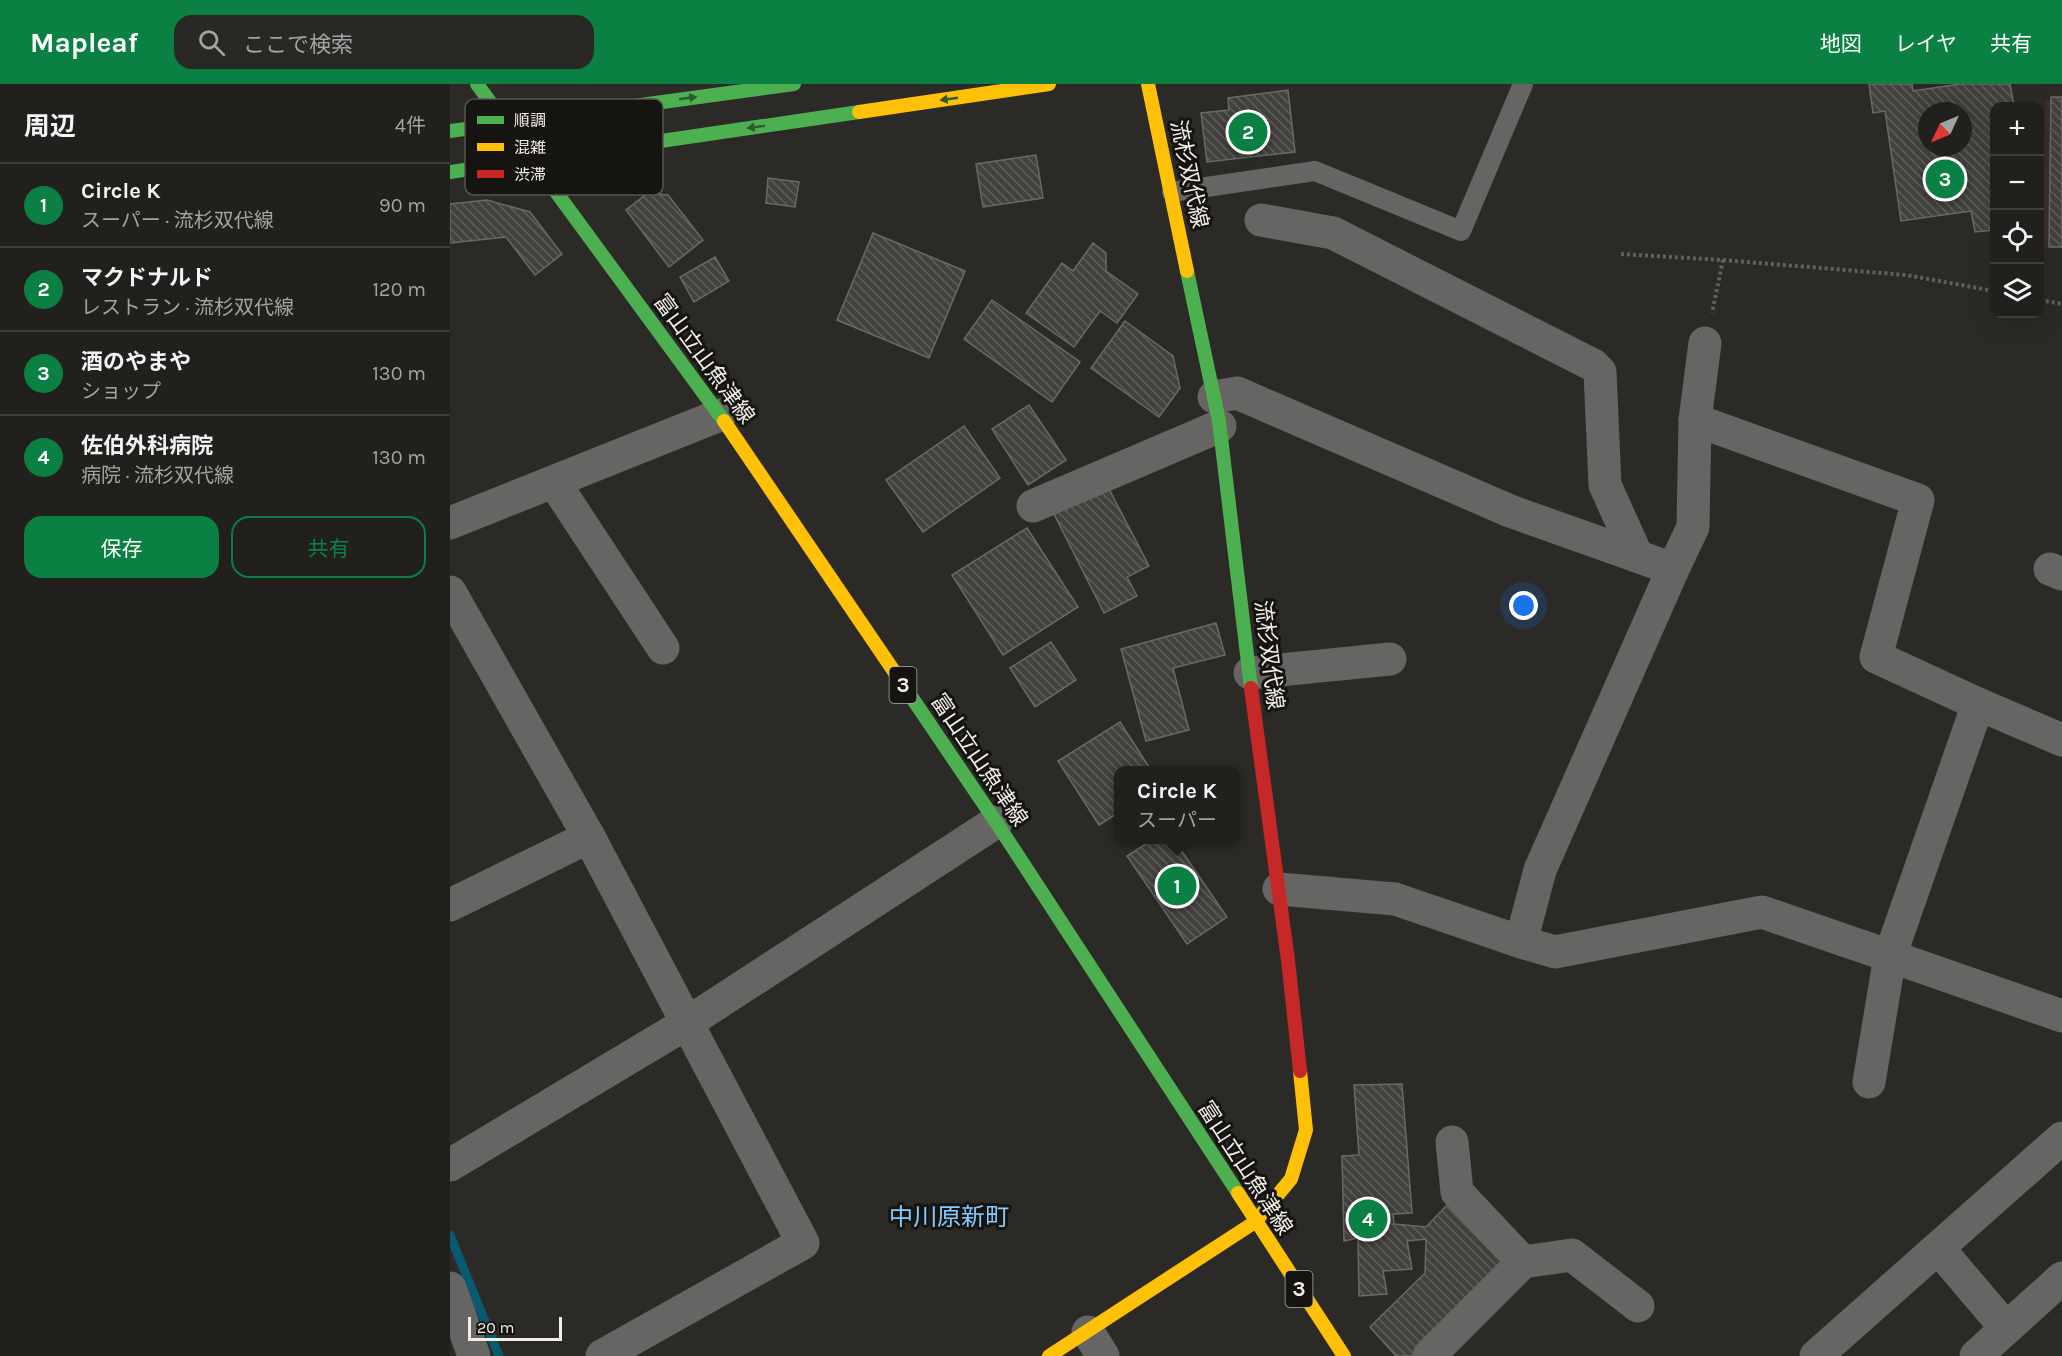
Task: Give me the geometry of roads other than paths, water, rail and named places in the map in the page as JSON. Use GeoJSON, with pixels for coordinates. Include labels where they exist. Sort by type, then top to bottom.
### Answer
{"type":"FeatureCollection","features":[{"type":"Feature","properties":{"kind":"main road","name":"富山立山魚津線"},"geometry":{"type":"LineString","coordinates":[[477,84],[488,99]]}},
{"type":"Feature","properties":{"kind":"main road"},"geometry":{"type":"LineString","coordinates":[[663,102],[795,84]]}},
{"type":"Feature","properties":{"kind":"main road"},"geometry":{"type":"LineString","coordinates":[[663,141],[1049,84]]}},
{"type":"Feature","properties":{"kind":"main road","name":"流杉双代線"},"geometry":{"type":"LineString","coordinates":[[1049,1356],[1095,1344],[1255,1222],[1291,1179],[1306,1130],[1288,960],[1217,412],[1148,84]]}},
{"type":"Feature","properties":{"kind":"main road"},"geometry":{"type":"LineString","coordinates":[[450,131],[465,129]]}},
{"type":"Feature","properties":{"kind":"main road"},"geometry":{"type":"LineString","coordinates":[[450,172],[465,170]]}},
{"type":"Feature","properties":{"kind":"main road","name":"富山立山魚津線"},"geometry":{"type":"LineString","coordinates":[[560,195],[720,415],[996,822],[1344,1356]]}},
{"type":"Feature","properties":{"kind":"street"},"geometry":{"type":"LineString","coordinates":[[1261,220],[1333,233],[1593,365],[1600,372],[1605,485],[1636,556]]}},
{"type":"Feature","properties":{"kind":"street"},"geometry":{"type":"LineString","coordinates":[[1521,942],[1540,870],[1693,526],[1695,420],[1705,343]]}},
{"type":"Feature","properties":{"kind":"street"},"geometry":{"type":"LineString","coordinates":[[1033,506],[1217,412],[1237,393],[1510,511],[1673,569]]}},
{"type":"Feature","properties":{"kind":"street"},"geometry":{"type":"LineString","coordinates":[[450,523],[720,415]]}},
{"type":"Feature","properties":{"kind":"street"},"geometry":{"type":"LineString","coordinates":[[1695,420],[1918,500],[1876,657],[1978,705],[2062,740]]}},
{"type":"Feature","properties":{"kind":"street"},"geometry":{"type":"LineString","coordinates":[[554,482],[663,648]]}},
{"type":"Feature","properties":{"kind":"street"},"geometry":{"type":"LineString","coordinates":[[450,592],[589,837],[803,1243],[602,1356]]}},
{"type":"Feature","properties":{"kind":"street"},"geometry":{"type":"LineString","coordinates":[[1250,673],[1390,659]]}},
{"type":"Feature","properties":{"kind":"street"},"geometry":{"type":"LineString","coordinates":[[1869,1082],[1890,956],[1978,705]]}},
{"type":"Feature","properties":{"kind":"street"},"geometry":{"type":"LineString","coordinates":[[450,1165],[687,1023],[996,822]]}},
{"type":"Feature","properties":{"kind":"street"},"geometry":{"type":"LineString","coordinates":[[450,905],[589,837]]}},
{"type":"Feature","properties":{"kind":"street"},"geometry":{"type":"LineString","coordinates":[[1279,889],[1395,899],[1555,952],[1762,912],[2062,1016]]}},
{"type":"Feature","properties":{"kind":"street"},"geometry":{"type":"LineString","coordinates":[[1816,1356],[2062,1138]]}},
{"type":"Feature","properties":{"kind":"street"},"geometry":{"type":"LineString","coordinates":[[1452,1142],[1457,1192],[1523,1262]]}},
{"type":"Feature","properties":{"kind":"street"},"geometry":{"type":"LineString","coordinates":[[1938,1248],[2007,1328]]}},
{"type":"Feature","properties":{"kind":"street"},"geometry":{"type":"LineString","coordinates":[[1429,1356],[1523,1262],[1572,1255],[1638,1306]]}},
{"type":"Feature","properties":{"kind":"street"},"geometry":{"type":"LineString","coordinates":[[1976,1356],[2062,1278]]}},
{"type":"Feature","properties":{"kind":"street"},"geometry":{"type":"LineString","coordinates":[[450,1288],[474,1356]]}},
{"type":"Feature","properties":{"kind":"lane"},"geometry":{"type":"LineString","coordinates":[[1172,192],[1315,171],[1461,231],[1523,84]]}},
{"type":"Feature","properties":{"kind":"waterway"},"geometry":{"type":"LineString","coordinates":[[450,1235],[499,1356]]}},
{"type":"Feature","properties":{"kind":"place","name":"マクドナルド"},"geometry":{"type":"Point","coordinates":[1248,132]}},
{"type":"Feature","properties":{"kind":"place","name":"酒のやまや"},"geometry":{"type":"Point","coordinates":[1945,179]}},
{"type":"Feature","properties":{"kind":"place","name":"Circle K"},"geometry":{"type":"Point","coordinates":[1177,886]}},
{"type":"Feature","properties":{"kind":"place","name":"佐伯外科病院"},"geometry":{"type":"Point","coordinates":[1368,1219]}},
{"type":"Feature","properties":{"kind":"district","name":"中川原新町"},"geometry":{"type":"Point","coordinates":[949,1217]}}]}
